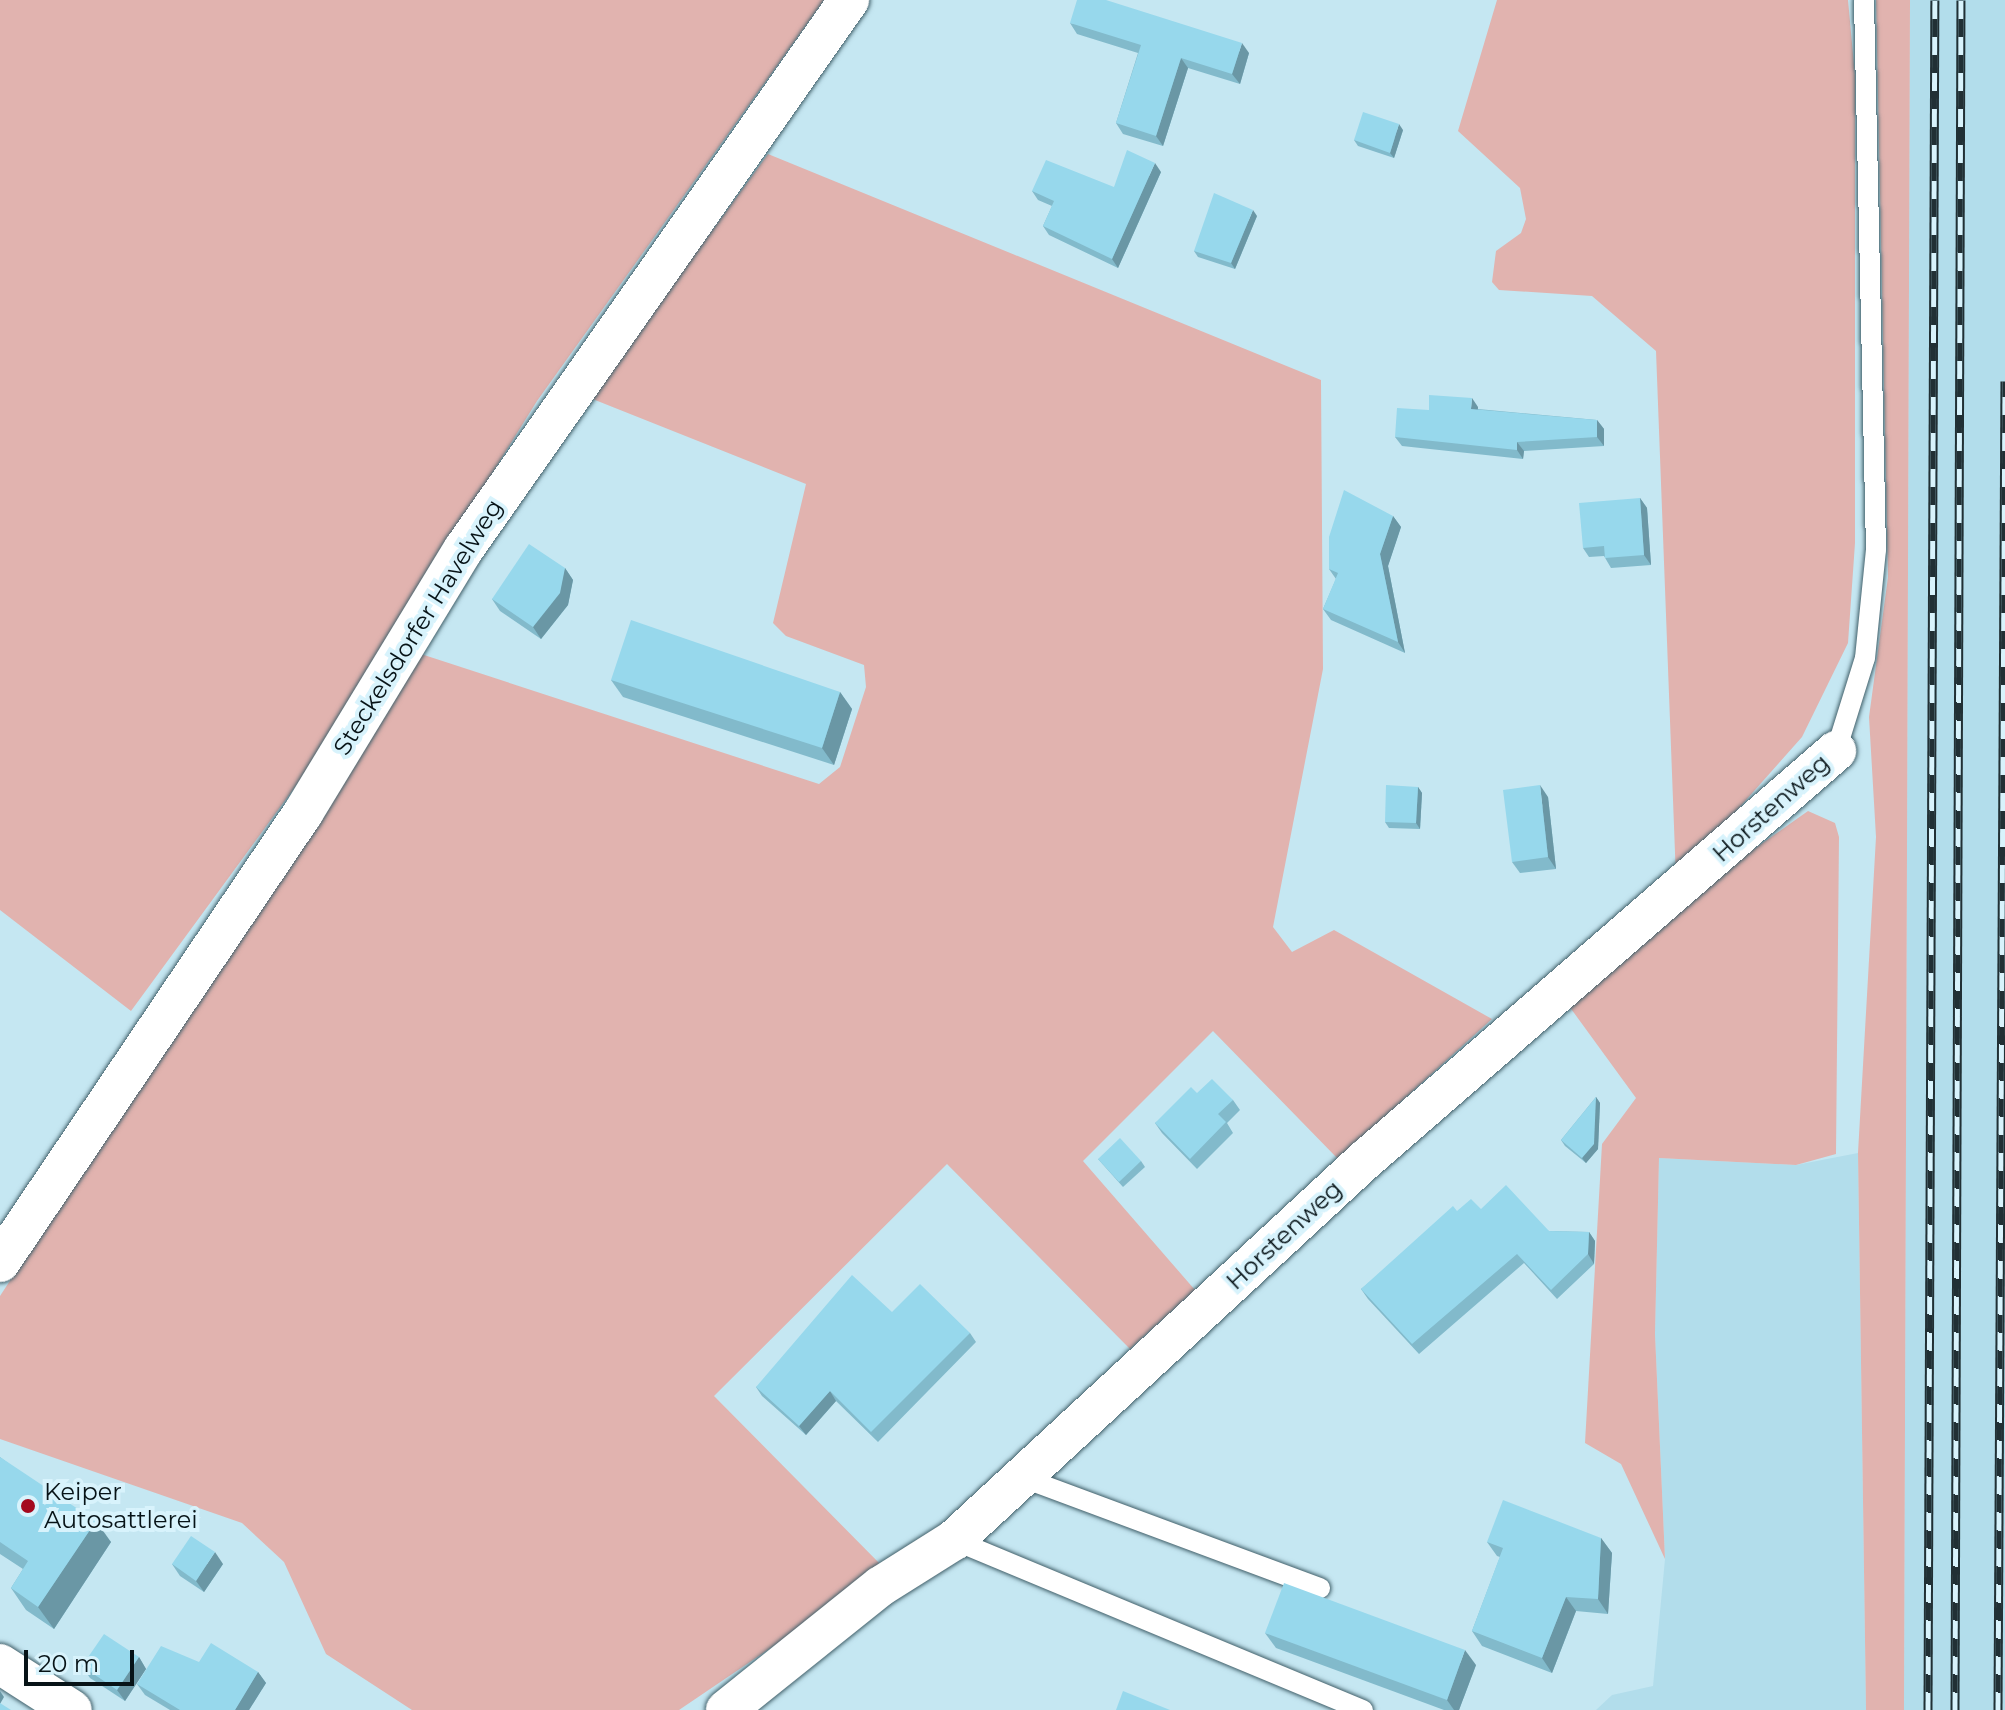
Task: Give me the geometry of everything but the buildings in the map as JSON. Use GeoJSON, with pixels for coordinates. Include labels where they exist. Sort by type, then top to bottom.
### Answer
{"type":"FeatureCollection","features":[{"type":"Feature","properties":{"kind":"street","name":"Steckelsdorfer Havelweg"},"geometry":{"type":"LineString","coordinates":[[0,1262],[303,813],[463,550],[849,0]]}},
{"type":"Feature","properties":{"kind":"street","name":"Horstenweg"},"geometry":{"type":"LineString","coordinates":[[726,1710],[881,1586],[954,1540],[1365,1160],[1836,751]]}},
{"type":"Feature","properties":{"kind":"street"},"geometry":{"type":"LineString","coordinates":[[0,1664],[72,1710]]}},
{"type":"Feature","properties":{"kind":"lane"},"geometry":{"type":"LineString","coordinates":[[1836,751],[1865,658],[1876,550],[1864,0]]}},
{"type":"Feature","properties":{"kind":"lane"},"geometry":{"type":"LineString","coordinates":[[1021,1477],[1320,1588]]}},
{"type":"Feature","properties":{"kind":"lane"},"geometry":{"type":"LineString","coordinates":[[954,1540],[1363,1710]]}},
{"type":"Feature","properties":{"kind":"shaded area"},"geometry":{"type":"Polygon","coordinates":[[[0,0],[824,0],[537,401],[311,765],[131,1011],[0,910],[0,0]]]}},
{"type":"Feature","properties":{"kind":"shaded area"},"geometry":{"type":"Polygon","coordinates":[[[1497,0],[1848,0],[1855,76],[1855,543],[1848,643],[1802,737],[1676,879],[1656,351],[1592,296],[1499,290],[1492,282],[1496,251],[1521,233],[1526,219],[1520,188],[1458,131],[1497,0]]]}},
{"type":"Feature","properties":{"kind":"shaded area"},"geometry":{"type":"Polygon","coordinates":[[[1876,0],[1910,0],[1904,1710],[1866,1710],[1858,1153],[1876,837],[1869,717],[1888,577],[1876,0]]]}},
{"type":"Feature","properties":{"kind":"shaded area"},"geometry":{"type":"Polygon","coordinates":[[[1910,0],[2005,0],[2005,1710],[1904,1710],[1910,0]]]}},
{"type":"Feature","properties":{"kind":"shaded area"},"geometry":{"type":"Polygon","coordinates":[[[768,154],[1321,380],[1323,669],[1273,927],[1292,952],[1334,930],[1492,1019],[1338,1159],[1213,1031],[1083,1161],[1195,1290],[1130,1349],[947,1164],[714,1396],[886,1570],[679,1710],[412,1710],[326,1654],[284,1562],[242,1523],[0,1439],[0,1296],[421,654],[819,784],[840,767],[866,687],[864,665],[786,636],[773,623],[806,484],[590,398],[768,154]]]}},
{"type":"Feature","properties":{"kind":"shaded area"},"geometry":{"type":"Polygon","coordinates":[[[1808,811],[1835,823],[1839,837],[1836,1154],[1796,1165],[1659,1158],[1655,1334],[1665,1559],[1621,1464],[1585,1443],[1602,1144],[1636,1098],[1569,1006],[1737,861],[1808,811]]]}},
{"type":"Feature","properties":{"kind":"shaded area"},"geometry":{"type":"Polygon","coordinates":[[[1858,1153],[1866,1710],[1596,1710],[1612,1695],[1653,1686],[1665,1559],[1655,1334],[1659,1158],[1796,1165],[1858,1153]]]}},
{"type":"Feature","properties":{"kind":"railway"},"geometry":{"type":"LineString","coordinates":[[1928,1710],[1935,0]]}},
{"type":"Feature","properties":{"kind":"railway"},"geometry":{"type":"LineString","coordinates":[[1955,1710],[1961,0]]}},
{"type":"Feature","properties":{"kind":"railway"},"geometry":{"type":"LineString","coordinates":[[1998,1710],[2005,381]]}},
{"type":"Feature","properties":{"kind":"place","name":"Keiper Autosattlerei"},"geometry":{"type":"Point","coordinates":[28,1506]}}]}
